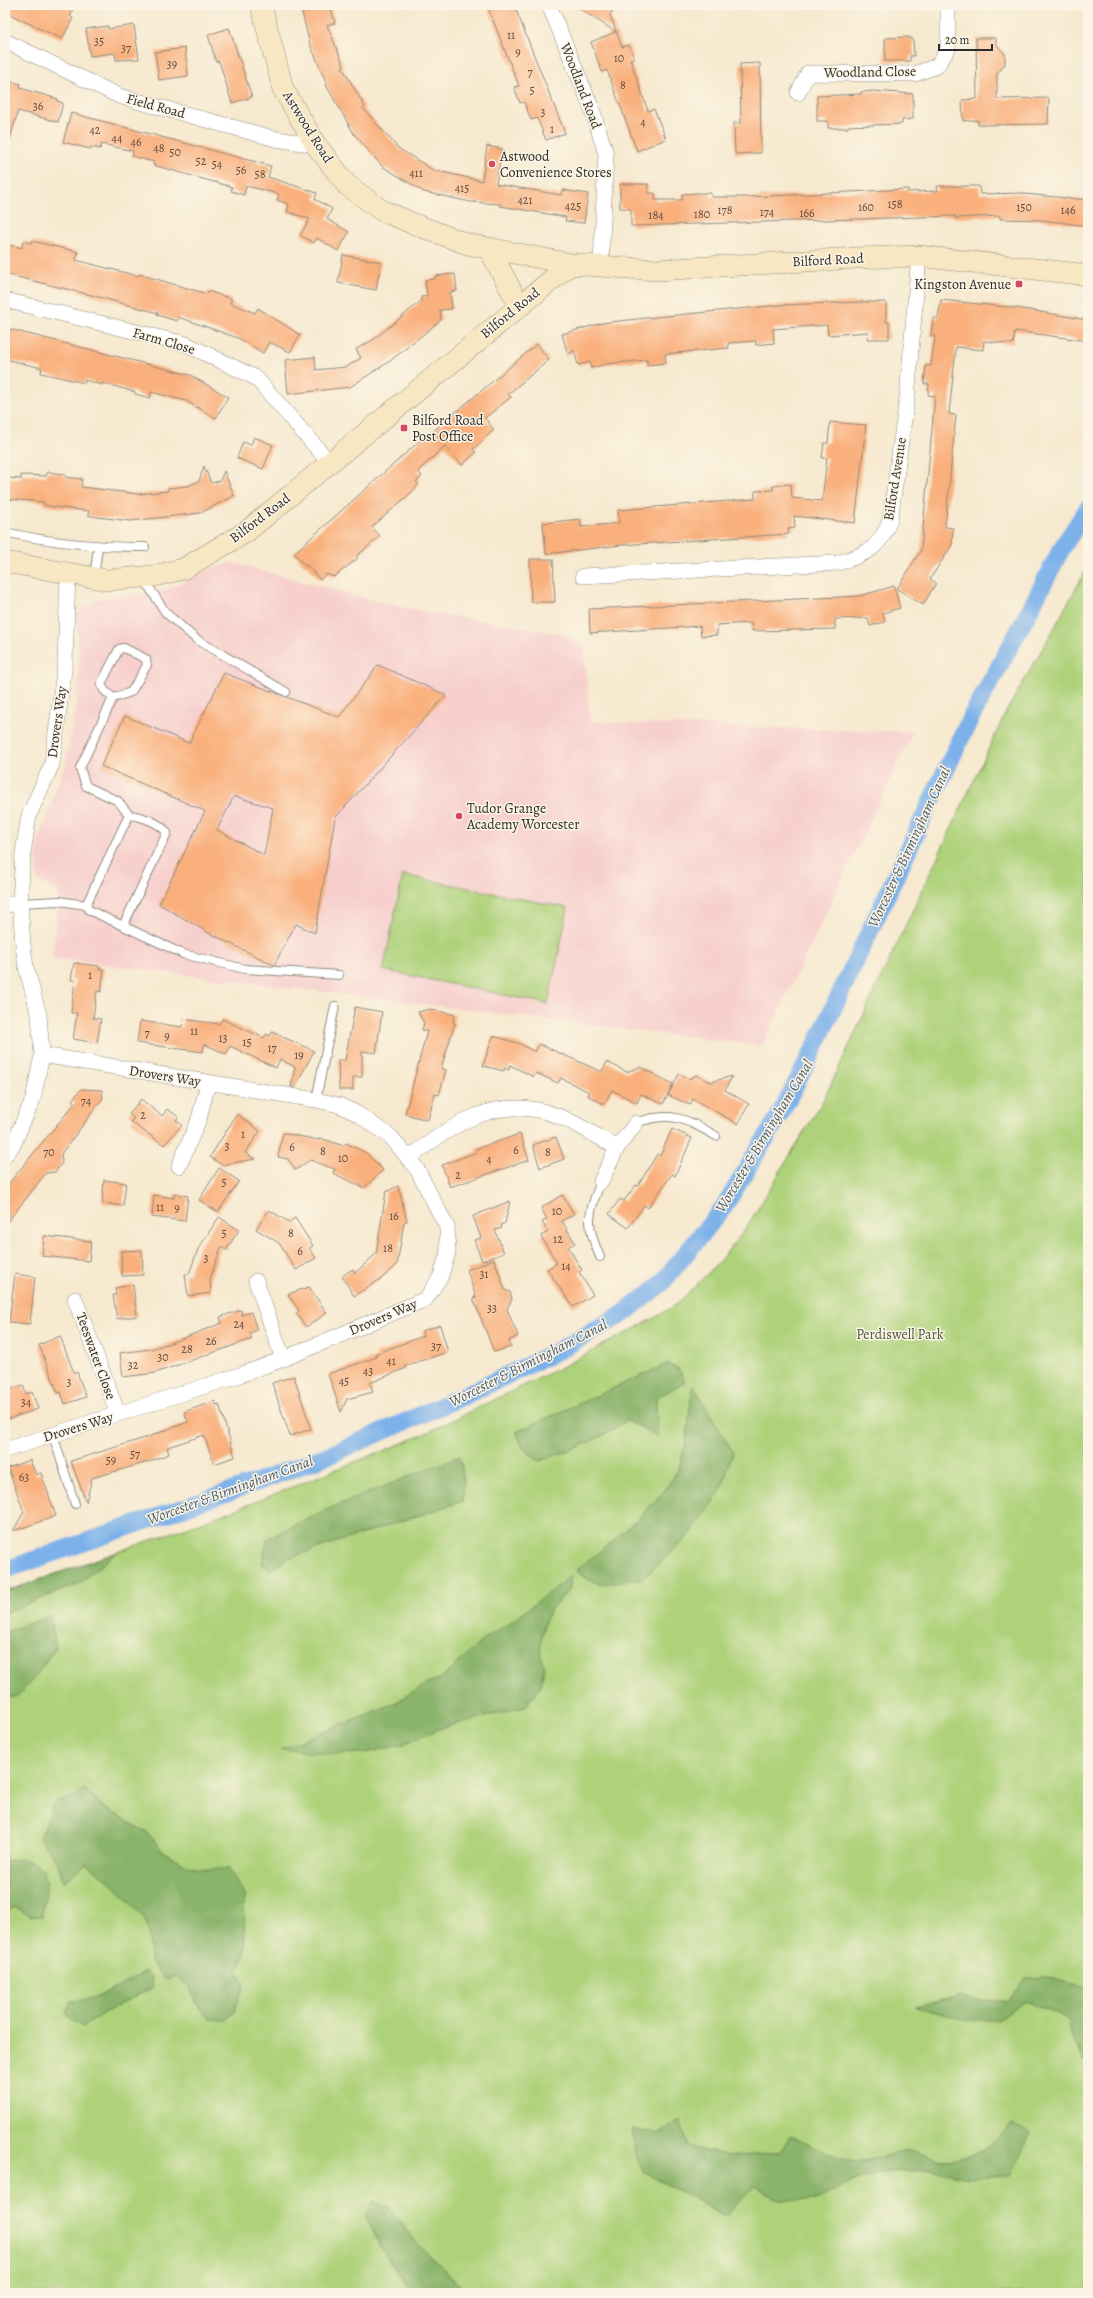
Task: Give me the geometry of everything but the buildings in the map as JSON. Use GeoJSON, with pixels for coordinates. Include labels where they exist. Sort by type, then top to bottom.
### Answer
{"type":"FeatureCollection","features":[{"type":"Feature","properties":{"kind":"main road","name":"Astwood Road"},"geometry":{"type":"LineString","coordinates":[[261,5],[283,89],[316,145],[347,185],[381,210],[440,235],[489,249],[571,264]]}},
{"type":"Feature","properties":{"kind":"main road"},"geometry":{"type":"LineString","coordinates":[[489,249],[519,305]]}},
{"type":"Feature","properties":{"kind":"main road","name":"Bilford Road"},"geometry":{"type":"LineString","coordinates":[[5,562],[107,580],[143,577],[183,569],[246,532],[519,305],[571,264],[657,270],[856,258],[919,256],[1088,275]]}},
{"type":"Feature","properties":{"kind":"street","name":"Woodland Road"},"geometry":{"type":"LineString","coordinates":[[549,5],[592,109],[606,154],[600,265]]}},
{"type":"Feature","properties":{"kind":"street","name":"Woodland Close"},"geometry":{"type":"LineString","coordinates":[[798,93],[808,73],[915,74],[936,66],[948,49],[948,5]]}},
{"type":"Feature","properties":{"kind":"street","name":"Field Road"},"geometry":{"type":"LineString","coordinates":[[5,41],[118,96],[276,139],[316,145]]}},
{"type":"Feature","properties":{"kind":"street","name":"Bilford Avenue"},"geometry":{"type":"LineString","coordinates":[[583,576],[838,563],[867,554],[884,537],[890,520],[907,398],[919,256]]}},
{"type":"Feature","properties":{"kind":"street","name":"Farm Close"},"geometry":{"type":"LineString","coordinates":[[5,300],[186,344],[256,378],[330,463]]}},
{"type":"Feature","properties":{"kind":"street","name":"Drovers Way"},"geometry":{"type":"LineString","coordinates":[[5,1154],[13,1146],[33,1099],[42,1055],[39,1015],[26,967],[20,904],[23,853],[29,814],[52,764],[61,704],[68,574]]}},
{"type":"Feature","properties":{"kind":"street"},"geometry":{"type":"LineString","coordinates":[[5,905],[20,904]]}},
{"type":"Feature","properties":{"kind":"street","name":"Drovers Way"},"geometry":{"type":"LineString","coordinates":[[5,1450],[283,1359],[426,1299],[441,1276],[448,1252],[447,1227],[417,1170],[391,1137],[358,1114],[339,1105],[316,1100],[42,1055]]}},
{"type":"Feature","properties":{"kind":"street"},"geometry":{"type":"LineString","coordinates":[[179,1166],[199,1119],[208,1083]]}},
{"type":"Feature","properties":{"kind":"street"},"geometry":{"type":"LineString","coordinates":[[408,1159],[446,1130],[478,1115],[507,1108],[535,1109],[559,1116],[617,1148]]}},
{"type":"Feature","properties":{"kind":"street"},"geometry":{"type":"LineString","coordinates":[[601,1181],[617,1148],[636,1123]]}},
{"type":"Feature","properties":{"kind":"street"},"geometry":{"type":"LineString","coordinates":[[256,1281],[283,1359]]}},
{"type":"Feature","properties":{"kind":"street","name":"Teeswater Close"},"geometry":{"type":"LineString","coordinates":[[75,1298],[118,1414]]}},
{"type":"Feature","properties":{"kind":"lane"},"geometry":{"type":"LineString","coordinates":[[5,532],[34,539],[98,547],[145,547]]}},
{"type":"Feature","properties":{"kind":"lane"},"geometry":{"type":"LineString","coordinates":[[94,578],[98,547]]}},
{"type":"Feature","properties":{"kind":"lane"},"geometry":{"type":"LineString","coordinates":[[143,577],[166,613],[196,638],[286,692]]}},
{"type":"Feature","properties":{"kind":"lane"},"geometry":{"type":"LineString","coordinates":[[113,698],[104,690],[101,684],[119,649],[124,648],[146,659],[147,665],[131,692],[113,698],[80,768],[86,786],[118,801],[129,815],[137,816],[158,825],[168,833],[123,926]]}},
{"type":"Feature","properties":{"kind":"lane"},"geometry":{"type":"LineString","coordinates":[[86,905],[129,815]]}},
{"type":"Feature","properties":{"kind":"lane"},"geometry":{"type":"LineString","coordinates":[[20,904],[58,901],[86,905]]}},
{"type":"Feature","properties":{"kind":"lane"},"geometry":{"type":"LineString","coordinates":[[86,905],[89,910],[183,954],[245,969],[339,975]]}},
{"type":"Feature","properties":{"kind":"lane"},"geometry":{"type":"LineString","coordinates":[[316,1100],[335,1006]]}},
{"type":"Feature","properties":{"kind":"lane"},"geometry":{"type":"LineString","coordinates":[[636,1123],[657,1116],[669,1116],[681,1118],[716,1136]]}},
{"type":"Feature","properties":{"kind":"lane"},"geometry":{"type":"LineString","coordinates":[[600,1257],[590,1234],[589,1223],[590,1212],[601,1181]]}},
{"type":"Feature","properties":{"kind":"lane"},"geometry":{"type":"LineString","coordinates":[[53,1434],[75,1504]]}},
{"type":"Feature","properties":{"kind":"shaded area","name":"Tudor Grange Academy Worcester"},"geometry":{"type":"Polygon","coordinates":[[[232,563],[399,607],[563,634],[584,647],[590,722],[913,732],[762,1046],[52,958],[59,891],[37,880],[37,842],[65,766],[77,701],[79,650],[76,615],[98,599],[166,590],[218,566],[232,563]]]}},
{"type":"Feature","properties":{"kind":"green space","name":"Perdiswell Park"},"geometry":{"type":"Polygon","coordinates":[[[1088,566],[1088,2293],[5,2293],[5,1592],[232,1511],[420,1436],[562,1367],[658,1316],[677,1304],[717,1264],[745,1230],[824,1099],[1006,712],[1088,566]]]}},
{"type":"Feature","properties":{"kind":"green space"},"geometry":{"type":"Polygon","coordinates":[[[403,875],[568,908],[548,1004],[383,970],[403,875]]]}},
{"type":"Feature","properties":{"kind":"green space"},"geometry":{"type":"Polygon","coordinates":[[[667,1364],[679,1369],[685,1382],[656,1398],[657,1436],[627,1420],[617,1427],[584,1444],[539,1461],[523,1448],[516,1432],[667,1364]]]}},
{"type":"Feature","properties":{"kind":"green space"},"geometry":{"type":"Polygon","coordinates":[[[693,1385],[733,1452],[721,1490],[689,1536],[642,1579],[599,1584],[585,1578],[576,1570],[635,1522],[663,1492],[673,1478],[680,1464],[685,1445],[693,1385]]]}},
{"type":"Feature","properties":{"kind":"green space"},"geometry":{"type":"Polygon","coordinates":[[[460,1456],[464,1482],[463,1501],[288,1558],[271,1570],[262,1564],[267,1539],[316,1514],[460,1456]]]}},
{"type":"Feature","properties":{"kind":"green space"},"geometry":{"type":"Polygon","coordinates":[[[117,1552],[80,1583],[5,1613],[5,1592],[117,1552]]]}},
{"type":"Feature","properties":{"kind":"green space"},"geometry":{"type":"Polygon","coordinates":[[[572,1575],[569,1590],[551,1609],[544,1624],[540,1647],[544,1668],[540,1688],[524,1707],[444,1727],[403,1744],[366,1753],[329,1754],[281,1749],[397,1702],[419,1688],[444,1676],[486,1637],[509,1623],[572,1575]]]}},
{"type":"Feature","properties":{"kind":"green space"},"geometry":{"type":"Polygon","coordinates":[[[50,1616],[56,1647],[35,1677],[17,1696],[5,1699],[5,1632],[50,1616]]]}},
{"type":"Feature","properties":{"kind":"green space"},"geometry":{"type":"Polygon","coordinates":[[[84,1789],[105,1808],[149,1834],[164,1853],[189,1866],[203,1869],[229,1869],[244,1895],[245,1953],[238,1972],[244,1985],[234,2013],[225,2020],[209,2019],[195,2002],[190,1987],[176,1977],[166,1980],[150,1962],[149,1931],[144,1918],[115,1886],[87,1863],[63,1882],[58,1863],[40,1839],[55,1801],[75,1797],[84,1789]]]}},
{"type":"Feature","properties":{"kind":"green space"},"geometry":{"type":"Polygon","coordinates":[[[17,1859],[38,1866],[43,1871],[47,1886],[42,1916],[31,1916],[15,1907],[5,1911],[5,1861],[17,1859]]]}},
{"type":"Feature","properties":{"kind":"green space"},"geometry":{"type":"Polygon","coordinates":[[[145,1971],[151,1977],[152,1988],[106,2012],[83,2027],[72,2021],[66,2013],[71,2001],[90,1998],[110,1991],[145,1971]]]}},
{"type":"Feature","properties":{"kind":"green space"},"geometry":{"type":"Polygon","coordinates":[[[1047,1977],[1088,1989],[1088,2056],[1085,2062],[1072,2038],[1069,2021],[1057,2013],[1025,2001],[998,2020],[968,2020],[915,2007],[959,1996],[974,2000],[1007,2001],[1026,1978],[1047,1977]]]}},
{"type":"Feature","properties":{"kind":"green space"},"geometry":{"type":"Polygon","coordinates":[[[680,2121],[688,2146],[712,2152],[734,2155],[756,2155],[780,2152],[790,2136],[837,2156],[856,2161],[864,2161],[908,2151],[918,2152],[935,2159],[957,2159],[978,2152],[988,2146],[1011,2124],[1030,2133],[1011,2176],[968,2178],[931,2170],[887,2172],[852,2181],[819,2199],[780,2200],[755,2186],[725,2216],[644,2172],[635,2153],[631,2129],[658,2134],[680,2121]]]}},
{"type":"Feature","properties":{"kind":"green space"},"geometry":{"type":"Polygon","coordinates":[[[373,2201],[388,2206],[422,2249],[469,2293],[411,2293],[384,2253],[366,2216],[373,2201]]]}},
{"type":"Feature","properties":{"kind":"waterway","name":"Worcester & Birmingham Canal"},"geometry":{"type":"LineString","coordinates":[[5,1570],[260,1481],[334,1453],[466,1395],[556,1352],[623,1314],[661,1284],[724,1207],[779,1116],[813,1051],[969,721],[1063,546],[1088,508]]}},
{"type":"Feature","properties":{"kind":"place","name":"Astwood Convenience Stores"},"geometry":{"type":"Point","coordinates":[492,164]}},
{"type":"Feature","properties":{"kind":"place","name":"Kingston Avenue"},"geometry":{"type":"Point","coordinates":[1019,284]}},
{"type":"Feature","properties":{"kind":"place","name":"Bilford Road Post Office"},"geometry":{"type":"Point","coordinates":[404,428]}},
{"type":"Feature","properties":{"kind":"place","name":"Tudor Grange Academy Worcester"},"geometry":{"type":"Point","coordinates":[459,816]}}]}
